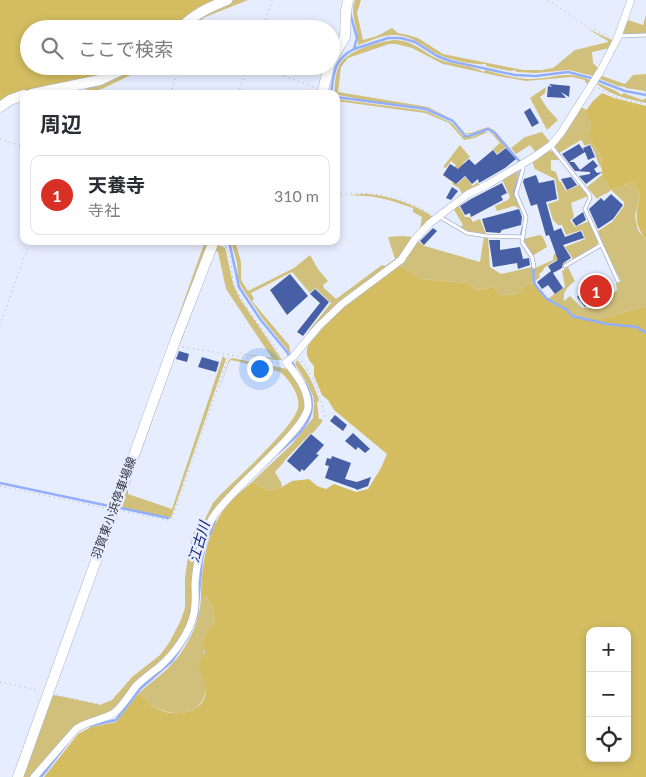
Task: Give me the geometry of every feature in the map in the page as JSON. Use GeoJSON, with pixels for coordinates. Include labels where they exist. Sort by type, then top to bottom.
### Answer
{"type":"FeatureCollection","features":[{"type":"Feature","properties":{"kind":"main road"},"geometry":{"type":"LineString","coordinates":[[188,20],[201,11],[227,0]]}},
{"type":"Feature","properties":{"kind":"main road"},"geometry":{"type":"LineString","coordinates":[[340,45],[345,37],[348,0]]}},
{"type":"Feature","properties":{"kind":"main road"},"geometry":{"type":"LineString","coordinates":[[52,90],[93,82],[109,75]]}},
{"type":"Feature","properties":{"kind":"main road"},"geometry":{"type":"LineString","coordinates":[[323,90],[327,75]]}},
{"type":"Feature","properties":{"kind":"main road"},"geometry":{"type":"LineString","coordinates":[[0,107],[10,100],[20,96]]}},
{"type":"Feature","properties":{"kind":"main road","name":"羽賀東小浜停車場線"},"geometry":{"type":"LineString","coordinates":[[18,777],[174,344],[212,245]]}},
{"type":"Feature","properties":{"kind":"street"},"geometry":{"type":"LineString","coordinates":[[34,777],[76,729],[83,724],[115,712],[141,681],[172,653],[186,633],[194,616],[196,571],[201,546],[213,518],[230,494],[305,418],[308,405],[291,359],[318,327],[342,304],[401,260],[415,239],[438,216],[468,194],[523,164],[551,145],[561,133],[593,82],[617,38],[632,0]]}},
{"type":"Feature","properties":{"kind":"lane"},"geometry":{"type":"LineString","coordinates":[[617,38],[646,35]]}},
{"type":"Feature","properties":{"kind":"lane"},"geometry":{"type":"LineString","coordinates":[[551,145],[589,194],[590,198],[585,209],[618,281]]}},
{"type":"Feature","properties":{"kind":"lane"},"geometry":{"type":"LineString","coordinates":[[523,164],[516,194],[526,217],[522,242],[532,257],[534,267]]}},
{"type":"Feature","properties":{"kind":"lane"},"geometry":{"type":"LineString","coordinates":[[438,216],[467,233],[490,236],[522,236]]}},
{"type":"Feature","properties":{"kind":"lane"},"geometry":{"type":"LineString","coordinates":[[565,266],[600,245]]}},
{"type":"Feature","properties":{"kind":"path"},"geometry":{"type":"LineString","coordinates":[[265,20],[272,0]]}},
{"type":"Feature","properties":{"kind":"path"},"geometry":{"type":"LineString","coordinates":[[548,0],[586,26],[603,35],[617,38]]}},
{"type":"Feature","properties":{"kind":"path"},"geometry":{"type":"LineString","coordinates":[[171,90],[177,75]]}},
{"type":"Feature","properties":{"kind":"path"},"geometry":{"type":"LineString","coordinates":[[239,90],[245,75]]}},
{"type":"Feature","properties":{"kind":"path"},"geometry":{"type":"LineString","coordinates":[[279,75],[318,90]]}},
{"type":"Feature","properties":{"kind":"path"},"geometry":{"type":"LineString","coordinates":[[593,82],[604,92],[614,97],[646,105]]}},
{"type":"Feature","properties":{"kind":"path"},"geometry":{"type":"LineString","coordinates":[[0,139],[20,146]]}},
{"type":"Feature","properties":{"kind":"path"},"geometry":{"type":"LineString","coordinates":[[340,195],[367,192],[382,194],[438,216]]}},
{"type":"Feature","properties":{"kind":"path"},"geometry":{"type":"LineString","coordinates":[[0,326],[29,245]]}},
{"type":"Feature","properties":{"kind":"path"},"geometry":{"type":"LineString","coordinates":[[224,245],[228,251],[234,284],[242,298],[291,359],[306,368],[322,402],[325,417]]}},
{"type":"Feature","properties":{"kind":"path"},"geometry":{"type":"LineString","coordinates":[[174,344],[276,363],[291,359]]}},
{"type":"Feature","properties":{"kind":"path"},"geometry":{"type":"LineString","coordinates":[[0,486],[166,520],[172,519],[229,355]]}},
{"type":"Feature","properties":{"kind":"shaded area"},"geometry":{"type":"Polygon","coordinates":[[[0,0],[220,0],[190,20],[20,20],[20,75],[103,75],[63,85],[35,90],[20,90],[20,94],[0,103],[0,0]]]}},
{"type":"Feature","properties":{"kind":"shaded area"},"geometry":{"type":"Polygon","coordinates":[[[234,0],[248,0],[202,20],[198,20],[200,16],[234,0]]]}},
{"type":"Feature","properties":{"kind":"shaded area"},"geometry":{"type":"Polygon","coordinates":[[[355,0],[361,0],[357,13],[363,40],[377,36],[392,28],[398,33],[418,38],[443,54],[523,70],[553,68],[575,50],[608,42],[586,28],[614,41],[610,48],[592,52],[593,63],[598,68],[593,76],[569,70],[536,73],[516,72],[515,70],[510,71],[486,66],[486,64],[467,63],[448,58],[404,36],[391,35],[358,45],[353,11],[355,0]]]}},
{"type":"Feature","properties":{"kind":"shaded area"},"geometry":{"type":"Polygon","coordinates":[[[646,15],[646,33],[624,34],[623,32],[628,20],[643,25],[646,15]]]}},
{"type":"Feature","properties":{"kind":"shaded area"},"geometry":{"type":"Polygon","coordinates":[[[394,40],[402,41],[414,45],[441,60],[484,72],[485,70],[512,77],[536,79],[572,75],[590,80],[588,84],[585,80],[572,77],[526,81],[498,76],[443,64],[412,48],[389,44],[348,58],[341,67],[338,90],[334,90],[336,75],[340,75],[340,64],[343,60],[355,51],[394,40]]]}},
{"type":"Feature","properties":{"kind":"shaded area"},"geometry":{"type":"Polygon","coordinates":[[[646,74],[646,93],[645,91],[625,88],[600,79],[602,76],[625,84],[633,75],[646,74]]]}},
{"type":"Feature","properties":{"kind":"shaded area"},"geometry":{"type":"Polygon","coordinates":[[[119,75],[131,75],[104,88],[86,90],[87,88],[119,75]]]}},
{"type":"Feature","properties":{"kind":"shaded area"},"geometry":{"type":"Polygon","coordinates":[[[598,83],[622,95],[623,93],[643,100],[646,98],[646,103],[614,94],[598,83]]]}},
{"type":"Feature","properties":{"kind":"shaded area"},"geometry":{"type":"Polygon","coordinates":[[[546,87],[545,93],[540,97],[558,120],[547,130],[530,98],[546,87]]]}},
{"type":"Feature","properties":{"kind":"shaded area"},"geometry":{"type":"Polygon","coordinates":[[[340,92],[428,107],[452,119],[427,108],[340,95],[340,92]]]}},
{"type":"Feature","properties":{"kind":"shaded area"},"geometry":{"type":"Polygon","coordinates":[[[602,93],[646,106],[646,240],[637,223],[637,207],[640,194],[632,182],[611,190],[602,175],[601,156],[589,135],[592,125],[585,112],[602,93]]]}},
{"type":"Feature","properties":{"kind":"shaded area"},"geometry":{"type":"Polygon","coordinates":[[[340,100],[426,111],[452,123],[465,137],[488,132],[464,140],[449,123],[425,113],[340,102],[340,100]]]}},
{"type":"Feature","properties":{"kind":"shaded area"},"geometry":{"type":"Polygon","coordinates":[[[581,107],[587,110],[585,112],[592,124],[592,143],[601,156],[602,169],[590,144],[585,146],[581,140],[559,153],[554,145],[581,107]]]}},
{"type":"Feature","properties":{"kind":"shaded area"},"geometry":{"type":"Polygon","coordinates":[[[488,127],[494,130],[500,137],[488,128],[471,134],[465,133],[471,133],[488,127]]]}},
{"type":"Feature","properties":{"kind":"shaded area"},"geometry":{"type":"Polygon","coordinates":[[[488,132],[497,136],[511,152],[506,147],[497,154],[493,149],[500,143],[488,132]]]}},
{"type":"Feature","properties":{"kind":"shaded area"},"geometry":{"type":"Polygon","coordinates":[[[542,132],[550,142],[536,153],[530,145],[516,154],[511,148],[525,137],[542,132]]]}},
{"type":"Feature","properties":{"kind":"shaded area"},"geometry":{"type":"Polygon","coordinates":[[[460,145],[470,157],[452,178],[457,184],[465,177],[473,186],[477,182],[480,185],[463,195],[459,188],[447,178],[456,165],[451,161],[446,168],[443,167],[460,145]]]}},
{"type":"Feature","properties":{"kind":"shaded area"},"geometry":{"type":"Polygon","coordinates":[[[549,150],[559,160],[551,160],[551,170],[556,172],[559,181],[566,191],[579,185],[588,196],[571,203],[574,217],[570,220],[575,227],[589,221],[598,242],[596,246],[573,259],[565,247],[585,239],[582,230],[566,235],[562,225],[558,225],[553,220],[548,204],[559,200],[555,179],[535,169],[532,161],[549,150]]]}},
{"type":"Feature","properties":{"kind":"shaded area"},"geometry":{"type":"Polygon","coordinates":[[[519,169],[514,194],[524,216],[519,208],[514,206],[497,211],[495,206],[508,200],[510,197],[502,179],[519,169]]]}},
{"type":"Feature","properties":{"kind":"shaded area"},"geometry":{"type":"Polygon","coordinates":[[[602,175],[611,190],[597,199],[587,187],[602,175]]]}},
{"type":"Feature","properties":{"kind":"shaded area"},"geometry":{"type":"Polygon","coordinates":[[[632,182],[640,194],[635,216],[638,230],[646,240],[646,306],[600,319],[572,317],[565,310],[546,300],[565,287],[562,271],[568,267],[575,281],[565,292],[564,301],[570,296],[582,308],[597,307],[617,290],[616,283],[621,281],[603,246],[598,231],[612,222],[624,206],[624,202],[611,190],[632,182]]]}},
{"type":"Feature","properties":{"kind":"shaded area"},"geometry":{"type":"Polygon","coordinates":[[[361,194],[378,195],[398,200],[433,217],[420,229],[422,217],[413,212],[413,208],[375,197],[340,197],[361,194]]]}},
{"type":"Feature","properties":{"kind":"shaded area"},"geometry":{"type":"Polygon","coordinates":[[[458,204],[465,217],[470,217],[473,222],[480,219],[486,234],[468,232],[460,228],[463,225],[453,208],[458,204]]]}},
{"type":"Feature","properties":{"kind":"shaded area"},"geometry":{"type":"Polygon","coordinates":[[[540,235],[543,237],[547,247],[532,256],[523,239],[540,235]]]}},
{"type":"Feature","properties":{"kind":"shaded area"},"geometry":{"type":"Polygon","coordinates":[[[484,236],[488,237],[490,267],[501,274],[532,267],[535,268],[553,260],[554,254],[561,251],[566,262],[561,267],[556,260],[544,268],[539,274],[540,277],[520,293],[510,295],[499,294],[494,287],[477,290],[468,283],[422,279],[398,265],[416,240],[425,246],[480,262],[484,236]]]}},
{"type":"Feature","properties":{"kind":"shaded area"},"geometry":{"type":"Polygon","coordinates":[[[388,237],[412,237],[403,255],[304,340],[310,329],[331,303],[315,288],[310,293],[292,272],[251,293],[254,299],[252,301],[289,345],[291,356],[262,318],[241,286],[232,245],[236,245],[241,262],[241,280],[248,291],[294,268],[310,255],[328,281],[323,285],[324,288],[336,299],[382,265],[385,266],[395,259],[388,237]]]}},
{"type":"Feature","properties":{"kind":"shaded area"},"geometry":{"type":"Polygon","coordinates":[[[204,245],[210,245],[170,346],[168,346],[204,245]]]}},
{"type":"Feature","properties":{"kind":"shaded area"},"geometry":{"type":"Polygon","coordinates":[[[218,245],[225,248],[233,284],[240,299],[282,360],[230,352],[272,358],[226,289],[218,252],[216,251],[180,344],[178,343],[215,247],[218,245]]]}},
{"type":"Feature","properties":{"kind":"shaded area"},"geometry":{"type":"Polygon","coordinates":[[[398,265],[422,279],[468,283],[477,290],[494,287],[499,294],[510,295],[520,293],[525,286],[533,283],[546,300],[565,310],[572,317],[582,319],[589,317],[600,319],[646,306],[646,777],[44,777],[78,734],[91,727],[116,722],[138,694],[142,695],[148,702],[160,710],[174,713],[192,710],[201,704],[206,692],[206,686],[199,666],[205,653],[205,637],[215,624],[210,602],[206,596],[201,596],[206,549],[219,517],[229,503],[252,482],[269,491],[282,487],[292,481],[309,479],[317,486],[326,489],[334,484],[356,492],[368,489],[387,454],[334,410],[328,400],[322,395],[314,376],[314,366],[307,356],[310,342],[354,298],[398,265]]]}},
{"type":"Feature","properties":{"kind":"shaded area"},"geometry":{"type":"Polygon","coordinates":[[[223,356],[226,359],[171,518],[119,507],[172,360],[174,360],[128,488],[128,494],[172,509],[223,356]]]}},
{"type":"Feature","properties":{"kind":"shaded area"},"geometry":{"type":"Polygon","coordinates":[[[232,358],[288,369],[300,385],[306,405],[303,417],[204,531],[192,615],[176,645],[113,711],[91,719],[31,777],[22,777],[51,696],[54,695],[102,705],[112,700],[132,677],[160,655],[169,643],[185,608],[185,578],[189,549],[194,532],[202,525],[213,503],[276,440],[294,417],[298,408],[298,398],[290,383],[280,372],[231,360],[217,395],[229,360],[232,358]]]}},
{"type":"Feature","properties":{"kind":"shaded area"},"geometry":{"type":"Polygon","coordinates":[[[297,360],[315,389],[319,400],[317,403],[319,419],[322,419],[322,422],[275,472],[282,487],[269,491],[252,482],[292,444],[313,418],[313,396],[295,364],[297,360]]]}},
{"type":"Feature","properties":{"kind":"shaded area"},"geometry":{"type":"Polygon","coordinates":[[[201,596],[206,596],[210,602],[215,624],[208,632],[205,642],[206,688],[204,698],[197,707],[183,713],[156,708],[142,695],[138,694],[173,663],[185,646],[195,627],[201,596]]]}},
{"type":"Feature","properties":{"kind":"building"},"geometry":{"type":"Polygon","coordinates":[[[549,84],[570,86],[569,97],[561,92],[566,98],[547,97],[548,86],[552,87],[549,84]]]}},
{"type":"Feature","properties":{"kind":"building"},"geometry":{"type":"Polygon","coordinates":[[[530,108],[539,123],[532,127],[524,112],[530,108]]]}},
{"type":"Feature","properties":{"kind":"building"},"geometry":{"type":"Polygon","coordinates":[[[579,144],[584,151],[583,148],[590,145],[595,157],[588,160],[585,152],[569,162],[574,162],[580,170],[593,160],[598,166],[594,169],[597,173],[602,172],[586,184],[579,176],[590,174],[590,172],[575,171],[562,154],[579,144]]]}},
{"type":"Feature","properties":{"kind":"building"},"geometry":{"type":"Polygon","coordinates":[[[506,148],[516,159],[505,168],[479,183],[478,179],[472,184],[465,176],[456,184],[443,175],[450,164],[458,169],[469,159],[475,165],[493,150],[497,155],[506,148]]]}},
{"type":"Feature","properties":{"kind":"building"},"geometry":{"type":"Polygon","coordinates":[[[536,175],[539,183],[554,180],[557,199],[546,202],[554,231],[561,228],[565,237],[581,231],[584,238],[563,245],[571,258],[563,263],[562,268],[553,273],[563,288],[555,294],[548,285],[542,289],[537,282],[551,271],[548,266],[558,260],[549,235],[546,236],[537,204],[531,206],[523,182],[524,179],[536,175]]]}},
{"type":"Feature","properties":{"kind":"building"},"geometry":{"type":"Polygon","coordinates":[[[571,177],[577,185],[567,190],[561,179],[571,177]]]}},
{"type":"Feature","properties":{"kind":"building"},"geometry":{"type":"Polygon","coordinates":[[[502,183],[507,193],[501,196],[503,200],[471,217],[470,213],[465,215],[460,206],[502,183]]]}},
{"type":"Feature","properties":{"kind":"building"},"geometry":{"type":"Polygon","coordinates":[[[452,187],[458,191],[451,200],[446,198],[452,187]]]}},
{"type":"Feature","properties":{"kind":"building"},"geometry":{"type":"Polygon","coordinates":[[[611,194],[623,205],[613,219],[598,229],[589,209],[601,198],[604,201],[611,194]]]}},
{"type":"Feature","properties":{"kind":"building"},"geometry":{"type":"Polygon","coordinates":[[[519,209],[522,217],[521,225],[502,230],[500,233],[486,232],[482,219],[519,209]]]}},
{"type":"Feature","properties":{"kind":"building"},"geometry":{"type":"Polygon","coordinates":[[[583,212],[586,220],[576,226],[572,220],[583,212]]]}},
{"type":"Feature","properties":{"kind":"building"},"geometry":{"type":"Polygon","coordinates":[[[433,228],[437,231],[424,245],[420,241],[433,228]]]}},
{"type":"Feature","properties":{"kind":"building"},"geometry":{"type":"Polygon","coordinates":[[[489,240],[500,240],[500,250],[520,247],[523,259],[529,258],[530,265],[518,269],[517,263],[493,267],[489,240]]]}},
{"type":"Feature","properties":{"kind":"building"},"geometry":{"type":"Polygon","coordinates":[[[290,274],[308,296],[287,315],[270,290],[290,274]]]}},
{"type":"Feature","properties":{"kind":"building"},"geometry":{"type":"Polygon","coordinates":[[[602,275],[613,287],[601,297],[599,295],[585,307],[577,297],[602,275]]]}},
{"type":"Feature","properties":{"kind":"building"},"geometry":{"type":"Polygon","coordinates":[[[315,289],[329,302],[303,336],[297,332],[320,303],[310,294],[315,289]]]}},
{"type":"Feature","properties":{"kind":"building"},"geometry":{"type":"Polygon","coordinates":[[[179,351],[189,354],[187,362],[176,359],[179,351]]]}},
{"type":"Feature","properties":{"kind":"building"},"geometry":{"type":"Polygon","coordinates":[[[202,357],[219,362],[216,372],[198,367],[202,357]]]}},
{"type":"Feature","properties":{"kind":"building"},"geometry":{"type":"Polygon","coordinates":[[[335,415],[347,425],[343,431],[330,421],[335,415]]]}},
{"type":"Feature","properties":{"kind":"building"},"geometry":{"type":"Polygon","coordinates":[[[353,433],[370,449],[365,453],[358,447],[356,450],[345,441],[353,433]]]}},
{"type":"Feature","properties":{"kind":"building"},"geometry":{"type":"Polygon","coordinates":[[[311,434],[324,445],[316,454],[319,455],[304,471],[302,469],[300,472],[287,461],[311,434]]]}},
{"type":"Feature","properties":{"kind":"building"},"geometry":{"type":"Polygon","coordinates":[[[332,456],[351,463],[345,479],[357,482],[371,477],[368,486],[357,490],[325,478],[329,466],[325,465],[327,458],[331,459],[332,456]]]}},
{"type":"Feature","properties":{"kind":"waterway"},"geometry":{"type":"LineString","coordinates":[[340,60],[354,49],[357,38],[350,13]]}},
{"type":"Feature","properties":{"kind":"waterway"},"geometry":{"type":"LineString","coordinates":[[354,49],[388,38],[401,38],[415,42],[437,56],[450,61],[515,75],[536,76],[568,72],[591,78]]}},
{"type":"Feature","properties":{"kind":"waterway"},"geometry":{"type":"LineString","coordinates":[[332,90],[334,75]]}},
{"type":"Feature","properties":{"kind":"waterway"},"geometry":{"type":"LineString","coordinates":[[599,81],[625,91],[646,95]]}},
{"type":"Feature","properties":{"kind":"waterway"},"geometry":{"type":"LineString","coordinates":[[340,98],[426,109],[453,121],[465,136],[488,129],[495,133],[520,162]]}},
{"type":"Feature","properties":{"kind":"waterway"},"geometry":{"type":"LineString","coordinates":[[520,205],[514,194],[521,170]]}},
{"type":"Feature","properties":{"kind":"waterway"},"geometry":{"type":"LineString","coordinates":[[521,235],[523,227]]}},
{"type":"Feature","properties":{"kind":"waterway","name":"江古川"},"geometry":{"type":"LineString","coordinates":[[230,245],[239,287],[260,319],[287,352],[295,368]]}},
{"type":"Feature","properties":{"kind":"waterway"},"geometry":{"type":"LineString","coordinates":[[533,266],[536,286],[547,299],[567,310],[572,316],[607,324],[637,327],[646,333]]}},
{"type":"Feature","properties":{"kind":"waterway","name":"江古川"},"geometry":{"type":"LineString","coordinates":[[278,453],[301,431],[311,414],[312,404],[305,383]]}},
{"type":"Feature","properties":{"kind":"waterway"},"geometry":{"type":"LineString","coordinates":[[0,483],[109,506]]}},
{"type":"Feature","properties":{"kind":"waterway"},"geometry":{"type":"LineString","coordinates":[[121,508],[168,518]]}},
{"type":"Feature","properties":{"kind":"waterway","name":"江古川"},"geometry":{"type":"LineString","coordinates":[[89,726],[116,720],[141,688],[172,661],[188,637],[197,616],[202,559],[215,521]]}},
{"type":"Feature","properties":{"kind":"waterway","name":"江古川"},"geometry":{"type":"LineString","coordinates":[[41,777],[66,745]]}},
{"type":"Feature","properties":{"kind":"place","name":"天養寺"},"geometry":{"type":"Point","coordinates":[596,291]}}]}
